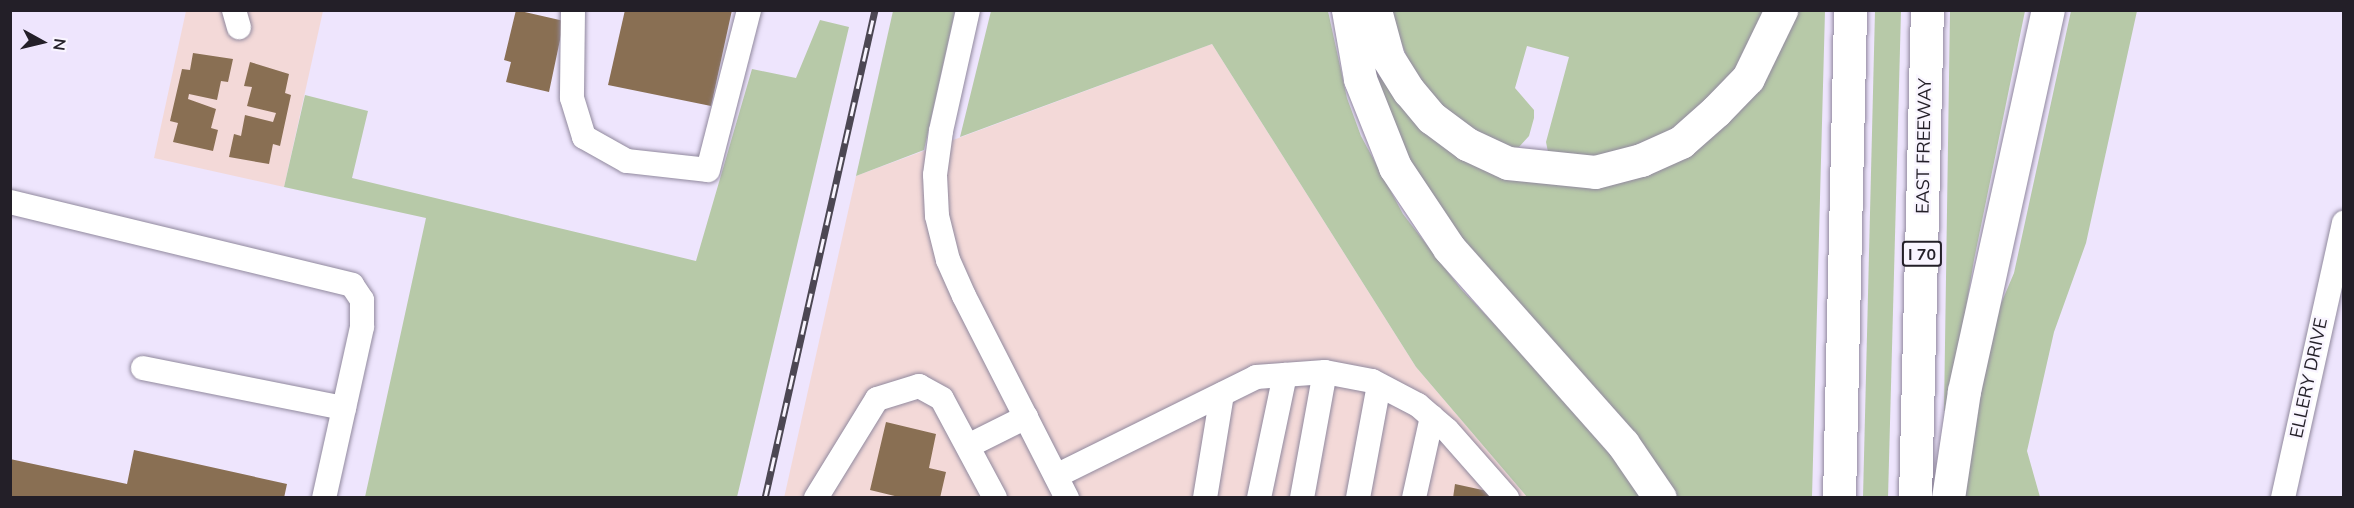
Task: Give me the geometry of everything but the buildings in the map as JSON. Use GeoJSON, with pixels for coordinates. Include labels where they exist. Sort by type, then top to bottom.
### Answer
{"type":"FeatureCollection","features":[{"type":"Feature","properties":{"kind":"highway"},"geometry":{"type":"LineString","coordinates":[[1348,10],[1360,80],[1395,167],[1449,248],[1623,444],[1660,498]]}},
{"type":"Feature","properties":{"kind":"highway"},"geometry":{"type":"LineString","coordinates":[[1376,10],[1388,58],[1409,91],[1432,118],[1467,144],[1508,163],[1595,172],[1641,160],[1681,141],[1716,111],[1748,78],[1781,10]]}},
{"type":"Feature","properties":{"kind":"highway"},"geometry":{"type":"LineString","coordinates":[[1839,498],[1850,10]]}},
{"type":"Feature","properties":{"kind":"highway","name":"EAST FREEWAY"},"geometry":{"type":"LineString","coordinates":[[1915,498],[1927,10]]}},
{"type":"Feature","properties":{"kind":"highway"},"geometry":{"type":"LineString","coordinates":[[1948,498],[1964,391],[2048,10]]}},
{"type":"Feature","properties":{"kind":"street"},"geometry":{"type":"LineString","coordinates":[[573,10],[572,98],[584,137],[627,161],[708,170],[749,10]]}},
{"type":"Feature","properties":{"kind":"street"},"geometry":{"type":"LineString","coordinates":[[968,10],[941,131],[935,175],[937,216],[948,260],[1067,498]]}},
{"type":"Feature","properties":{"kind":"street"},"geometry":{"type":"LineString","coordinates":[[10,202],[352,285],[362,300],[362,327],[324,498]]}},
{"type":"Feature","properties":{"kind":"street","name":"ELLERY DRIVE"},"geometry":{"type":"LineString","coordinates":[[2283,498],[2343,223]]}},
{"type":"Feature","properties":{"kind":"street"},"geometry":{"type":"LineString","coordinates":[[143,368],[344,408]]}},
{"type":"Feature","properties":{"kind":"street"},"geometry":{"type":"LineString","coordinates":[[1056,476],[1256,378],[1325,372],[1379,385],[1418,405],[1432,417],[1507,498]]}},
{"type":"Feature","properties":{"kind":"street"},"geometry":{"type":"LineString","coordinates":[[1302,498],[1325,372]]}},
{"type":"Feature","properties":{"kind":"street"},"geometry":{"type":"LineString","coordinates":[[1259,498],[1285,375]]}},
{"type":"Feature","properties":{"kind":"street"},"geometry":{"type":"LineString","coordinates":[[1358,498],[1379,385]]}},
{"type":"Feature","properties":{"kind":"street"},"geometry":{"type":"LineString","coordinates":[[816,498],[877,399],[919,386],[942,399],[995,498]]}},
{"type":"Feature","properties":{"kind":"street"},"geometry":{"type":"LineString","coordinates":[[1205,498],[1222,394]]}},
{"type":"Feature","properties":{"kind":"street"},"geometry":{"type":"LineString","coordinates":[[968,446],[1026,417]]}},
{"type":"Feature","properties":{"kind":"street"},"geometry":{"type":"LineString","coordinates":[[1414,498],[1432,417]]}},
{"type":"Feature","properties":{"kind":"shaded area"},"geometry":{"type":"Polygon","coordinates":[[[186,11],[323,11],[284,187],[154,158],[186,11]]]}},
{"type":"Feature","properties":{"kind":"shaded area"},"geometry":{"type":"Polygon","coordinates":[[[1212,44],[1416,367],[1527,497],[784,498],[856,176],[1212,44]]]}},
{"type":"Feature","properties":{"kind":"green space"},"geometry":{"type":"Polygon","coordinates":[[[893,11],[955,11],[924,150],[856,176],[893,11]]]}},
{"type":"Feature","properties":{"kind":"green space"},"geometry":{"type":"Polygon","coordinates":[[[991,11],[1328,11],[1347,98],[1361,136],[1403,214],[1461,289],[1539,371],[1646,497],[1527,497],[1416,367],[1212,44],[960,137],[991,11]]]}},
{"type":"Feature","properties":{"kind":"green space"},"geometry":{"type":"Polygon","coordinates":[[[1366,11],[1452,146],[1644,169],[1792,11],[1825,11],[1812,497],[1677,497],[1644,452],[1474,265],[1415,181],[1370,67],[1366,11]]]}},
{"type":"Feature","properties":{"kind":"green space"},"geometry":{"type":"Polygon","coordinates":[[[1389,11],[1770,11],[1735,75],[1668,135],[1603,158],[1549,157],[1546,142],[1569,57],[1527,46],[1515,88],[1534,110],[1534,118],[1529,136],[1519,147],[1509,149],[1447,114],[1412,70],[1389,11]]]}},
{"type":"Feature","properties":{"kind":"green space"},"geometry":{"type":"Polygon","coordinates":[[[1875,11],[1901,11],[1888,498],[1863,497],[1875,11]]]}},
{"type":"Feature","properties":{"kind":"green space"},"geometry":{"type":"Polygon","coordinates":[[[1950,11],[2025,11],[1974,260],[1949,409],[1944,411],[1950,11]]]}},
{"type":"Feature","properties":{"kind":"green space"},"geometry":{"type":"Polygon","coordinates":[[[2071,11],[2137,11],[2086,243],[2054,332],[2027,451],[2040,497],[1964,498],[1979,393],[1997,313],[2014,273],[2071,11]]]}},
{"type":"Feature","properties":{"kind":"green space"},"geometry":{"type":"Polygon","coordinates":[[[820,20],[849,27],[737,497],[365,497],[426,218],[284,187],[305,95],[368,111],[352,178],[696,261],[752,69],[796,78],[820,20]]]}},
{"type":"Feature","properties":{"kind":"railway"},"geometry":{"type":"LineString","coordinates":[[765,498],[875,10]]}}]}
